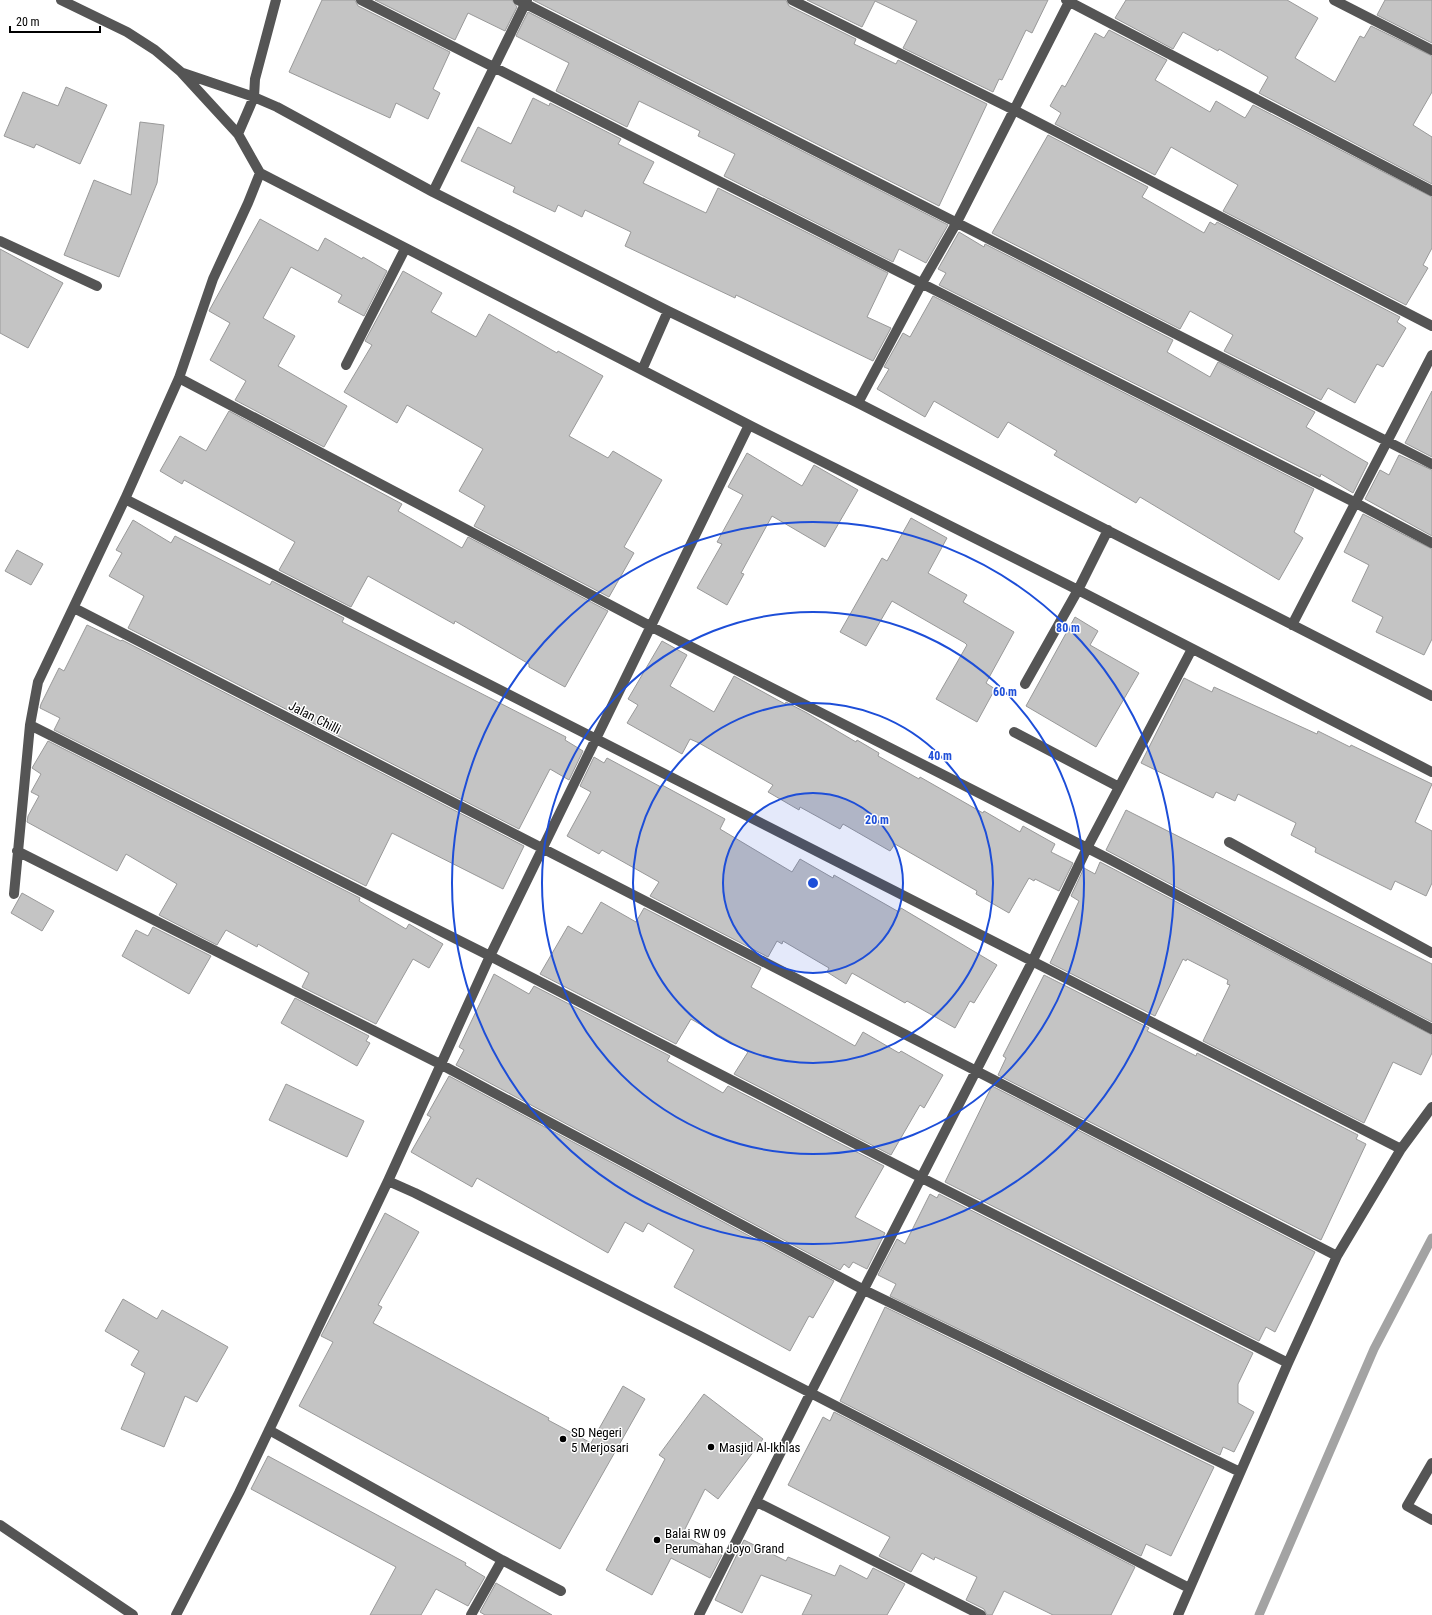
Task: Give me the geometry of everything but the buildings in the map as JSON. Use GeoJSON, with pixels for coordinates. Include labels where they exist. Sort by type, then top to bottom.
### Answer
{"type":"FeatureCollection","features":[{"type":"Feature","properties":{"kind":"street"},"geometry":{"type":"LineString","coordinates":[[61,0],[127,32],[155,50],[181,72],[238,134],[260,173],[749,425],[1078,590],[1432,772]]}},
{"type":"Feature","properties":{"kind":"street"},"geometry":{"type":"LineString","coordinates":[[238,134],[254,97],[255,79],[276,0]]}},
{"type":"Feature","properties":{"kind":"street"},"geometry":{"type":"LineString","coordinates":[[361,0],[1354,502],[1432,543]]}},
{"type":"Feature","properties":{"kind":"street"},"geometry":{"type":"LineString","coordinates":[[792,0],[1014,110],[1432,326]]}},
{"type":"Feature","properties":{"kind":"street"},"geometry":{"type":"LineString","coordinates":[[1334,0],[1432,50]]}},
{"type":"Feature","properties":{"kind":"street"},"geometry":{"type":"LineString","coordinates":[[433,192],[494,68],[523,1],[1432,464]]}},
{"type":"Feature","properties":{"kind":"street"},"geometry":{"type":"LineString","coordinates":[[858,403],[922,283],[957,222],[1069,1],[1432,191]]}},
{"type":"Feature","properties":{"kind":"street"},"geometry":{"type":"LineString","coordinates":[[181,72],[254,97],[277,107],[433,192],[668,311],[858,403],[1432,696]]}},
{"type":"Feature","properties":{"kind":"street"},"geometry":{"type":"LineString","coordinates":[[14,894],[30,725],[38,682],[125,499],[179,378],[213,279],[260,173]]}},
{"type":"Feature","properties":{"kind":"street"},"geometry":{"type":"LineString","coordinates":[[0,241],[97,286]]}},
{"type":"Feature","properties":{"kind":"street"},"geometry":{"type":"LineString","coordinates":[[346,365],[405,249]]}},
{"type":"Feature","properties":{"kind":"street"},"geometry":{"type":"LineString","coordinates":[[642,370],[668,311]]}},
{"type":"Feature","properties":{"kind":"street"},"geometry":{"type":"LineString","coordinates":[[1292,625],[1354,502],[1432,355]]}},
{"type":"Feature","properties":{"kind":"street"},"geometry":{"type":"LineString","coordinates":[[179,378],[650,626],[1087,848],[1432,1029]]}},
{"type":"Feature","properties":{"kind":"street"},"geometry":{"type":"LineString","coordinates":[[176,1615],[269,1430],[388,1182],[490,956],[749,425]]}},
{"type":"Feature","properties":{"kind":"street"},"geometry":{"type":"LineString","coordinates":[[125,499],[1401,1149]]}},
{"type":"Feature","properties":{"kind":"street"},"geometry":{"type":"LineString","coordinates":[[1025,684],[1078,590],[1108,530]]}},
{"type":"Feature","properties":{"kind":"street","name":"Jalan Chilli"},"geometry":{"type":"LineString","coordinates":[[74,608],[1337,1256]]}},
{"type":"Feature","properties":{"kind":"street"},"geometry":{"type":"LineString","coordinates":[[700,1615],[920,1177],[977,1071],[1118,787],[1192,649]]}},
{"type":"Feature","properties":{"kind":"street"},"geometry":{"type":"LineString","coordinates":[[30,725],[490,956],[920,1177],[1288,1362]]}},
{"type":"Feature","properties":{"kind":"street"},"geometry":{"type":"LineString","coordinates":[[1014,732],[1118,787]]}},
{"type":"Feature","properties":{"kind":"street"},"geometry":{"type":"LineString","coordinates":[[1229,842],[1432,953]]}},
{"type":"Feature","properties":{"kind":"street"},"geometry":{"type":"LineString","coordinates":[[17,851],[440,1064],[864,1290],[1240,1472]]}},
{"type":"Feature","properties":{"kind":"street"},"geometry":{"type":"LineString","coordinates":[[1178,1615],[1288,1362],[1337,1256],[1401,1149],[1432,1107]]}},
{"type":"Feature","properties":{"kind":"street"},"geometry":{"type":"LineString","coordinates":[[388,1182],[415,1193],[672,1322],[1190,1588]]}},
{"type":"Feature","properties":{"kind":"street"},"geometry":{"type":"LineString","coordinates":[[269,1430],[502,1560],[562,1591]]}},
{"type":"Feature","properties":{"kind":"street"},"geometry":{"type":"LineString","coordinates":[[1432,1463],[1407,1506],[1432,1520]]}},
{"type":"Feature","properties":{"kind":"street"},"geometry":{"type":"LineString","coordinates":[[757,1502],[981,1615]]}},
{"type":"Feature","properties":{"kind":"street"},"geometry":{"type":"LineString","coordinates":[[0,1525],[133,1615]]}},
{"type":"Feature","properties":{"kind":"street"},"geometry":{"type":"LineString","coordinates":[[471,1615],[502,1560]]}},
{"type":"Feature","properties":{"kind":"waterway"},"geometry":{"type":"LineString","coordinates":[[1259,1615],[1374,1349],[1432,1238]]}},
{"type":"Feature","properties":{"kind":"place","name":"SD Negeri 5 Merjosari"},"geometry":{"type":"Point","coordinates":[563,1439]}},
{"type":"Feature","properties":{"kind":"place","name":"Masjid Al-Ikhlas"},"geometry":{"type":"Point","coordinates":[711,1447]}},
{"type":"Feature","properties":{"kind":"place","name":"Balai RW 09 Perumahan Joyo Grand"},"geometry":{"type":"Point","coordinates":[657,1540]}}]}
